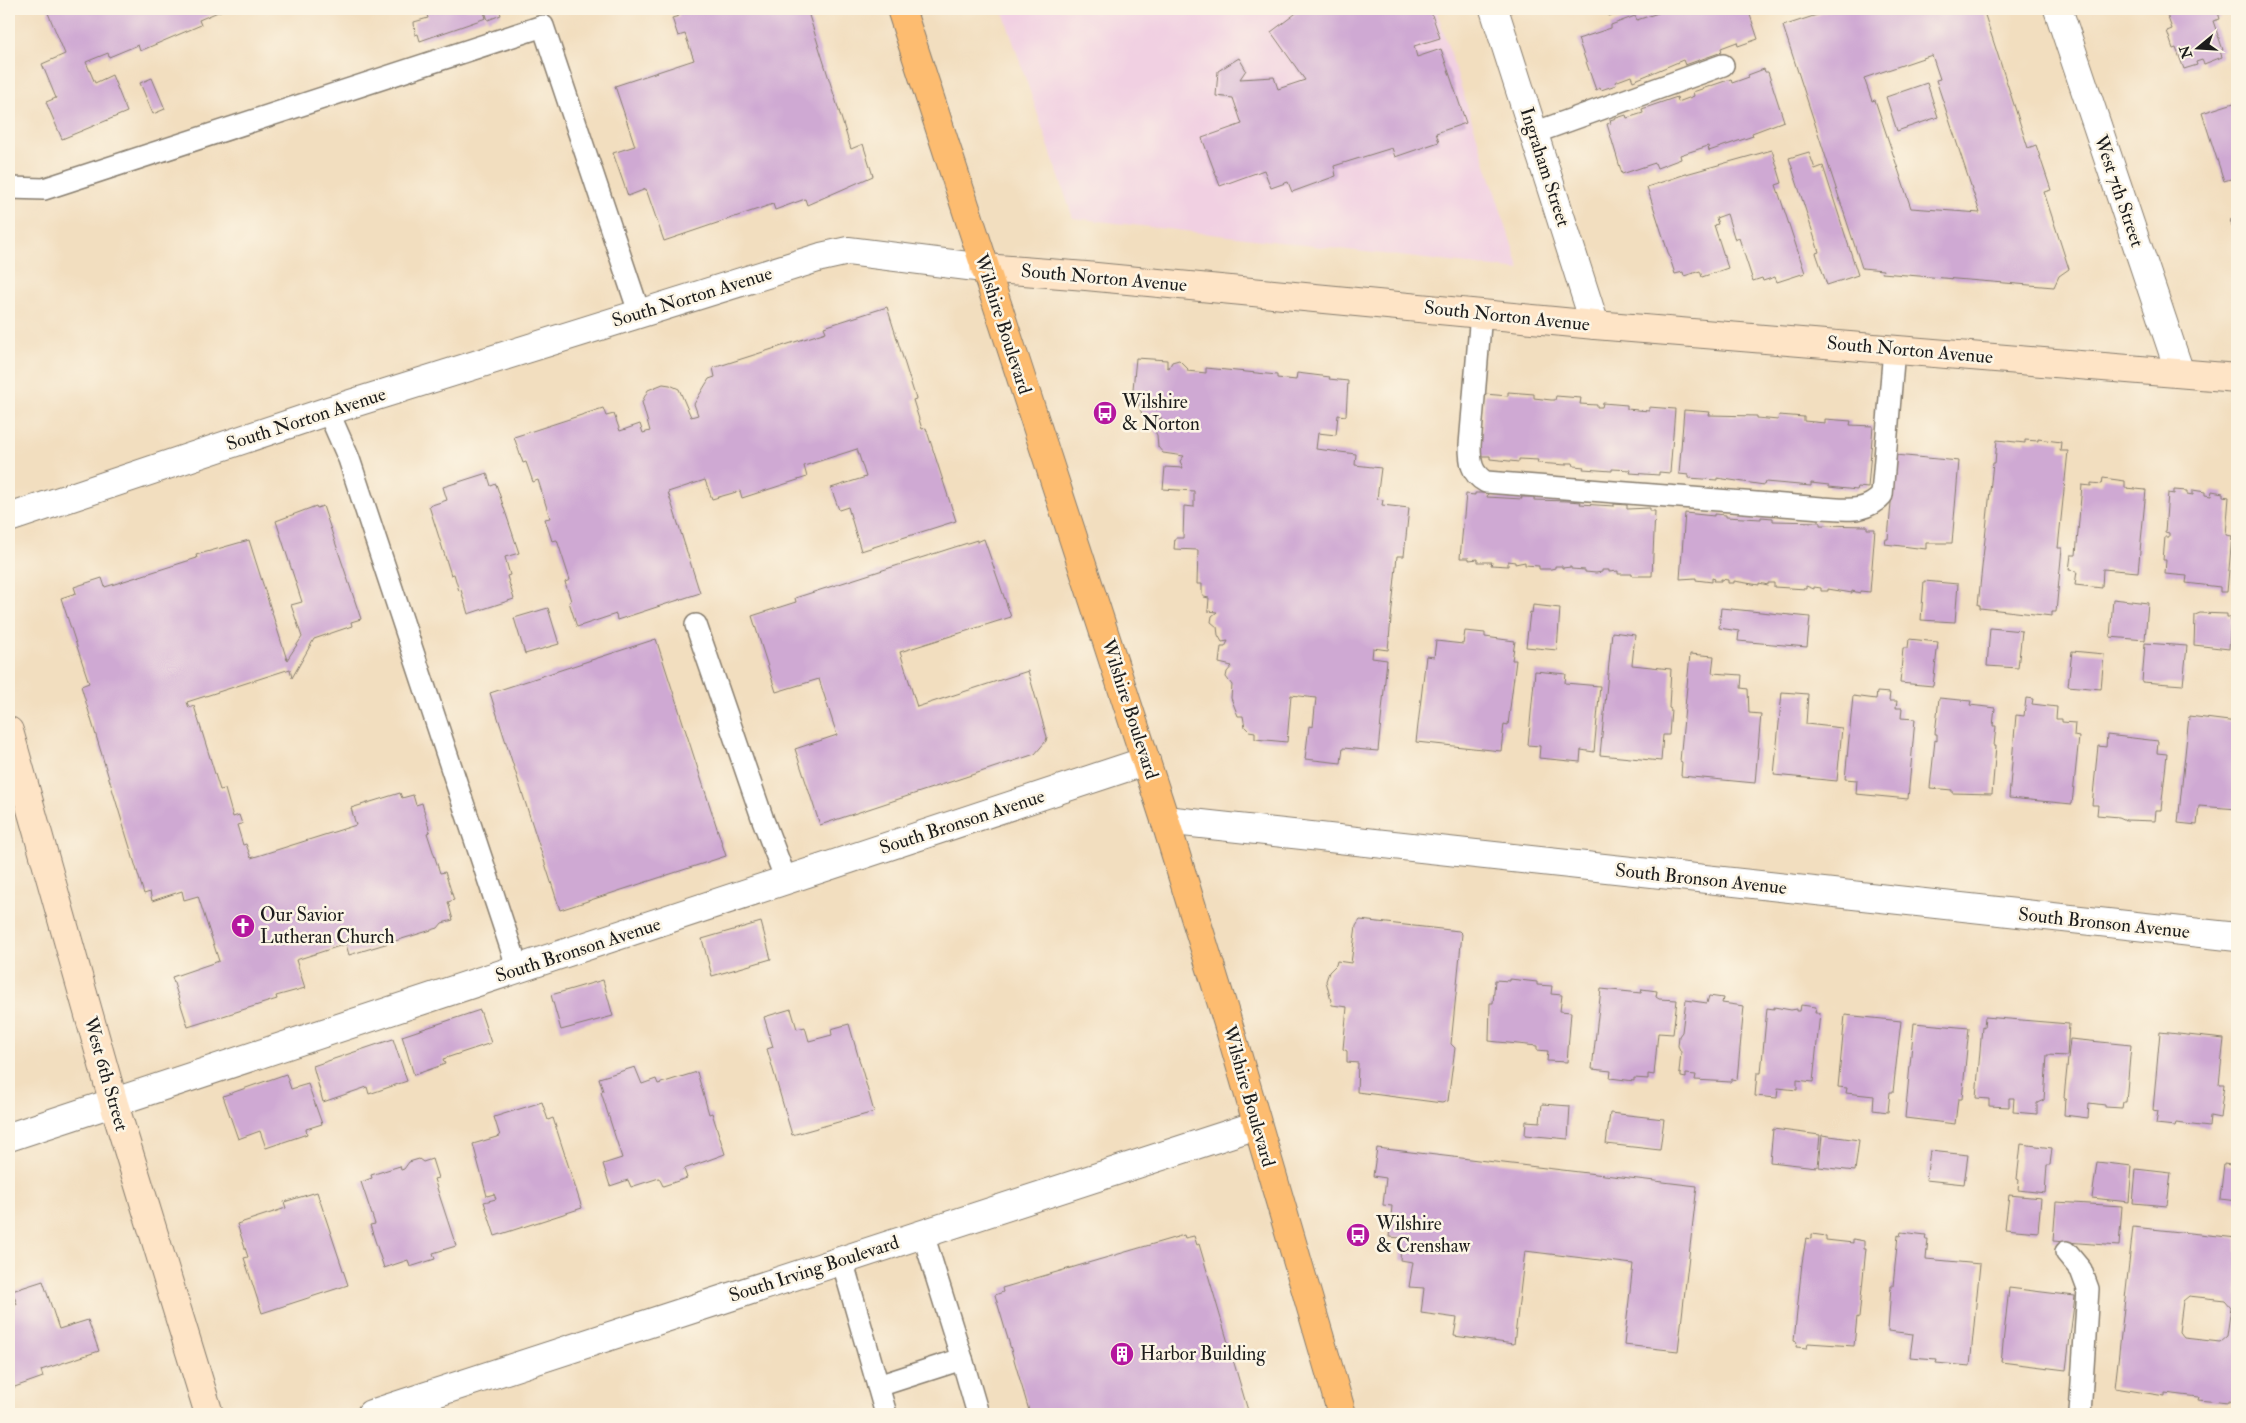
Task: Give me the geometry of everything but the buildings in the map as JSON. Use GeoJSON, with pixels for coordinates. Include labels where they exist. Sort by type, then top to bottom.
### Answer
{"type":"FeatureCollection","features":[{"type":"Feature","properties":{"kind":"main road","name":"Wilshire Boulevard"},"geometry":{"type":"LineString","coordinates":[[901,9],[1165,820],[1230,1030],[1342,1414]]}},
{"type":"Feature","properties":{"kind":"street","name":"Ingraham Street"},"geometry":{"type":"LineString","coordinates":[[1494,9],[1595,324]]}},
{"type":"Feature","properties":{"kind":"street","name":"West 7th Street"},"geometry":{"type":"LineString","coordinates":[[2058,9],[2180,373]]}},
{"type":"Feature","properties":{"kind":"street","name":"South Norton Avenue"},"geometry":{"type":"LineString","coordinates":[[9,518],[328,411],[640,312],[821,257],[848,252],[984,268],[1068,274],[1595,324],[2237,378]]}},
{"type":"Feature","properties":{"kind":"street","name":"West 6th Street"},"geometry":{"type":"LineString","coordinates":[[9,732],[114,1104],[209,1414]]}},
{"type":"Feature","properties":{"kind":"street","name":"South Bronson Avenue"},"geometry":{"type":"LineString","coordinates":[[9,1137],[114,1104],[1146,761]]}},
{"type":"Feature","properties":{"kind":"street","name":"South Bronson Avenue"},"geometry":{"type":"LineString","coordinates":[[1165,820],[2237,937]]}},
{"type":"Feature","properties":{"kind":"street","name":"South Irving Boulevard"},"geometry":{"type":"LineString","coordinates":[[371,1414],[1257,1125]]}},
{"type":"Feature","properties":{"kind":"lane"},"geometry":{"type":"LineString","coordinates":[[9,188],[44,189],[543,26],[640,312]]}},
{"type":"Feature","properties":{"kind":"lane"},"geometry":{"type":"LineString","coordinates":[[1534,133],[1723,64]]}},
{"type":"Feature","properties":{"kind":"lane"},"geometry":{"type":"LineString","coordinates":[[1481,313],[1470,462],[1477,477],[1486,482],[1822,508],[1862,509],[1875,502],[1882,495],[1894,349]]}},
{"type":"Feature","properties":{"kind":"lane"},"geometry":{"type":"LineString","coordinates":[[328,411],[348,459],[518,970]]}},
{"type":"Feature","properties":{"kind":"lane"},"geometry":{"type":"LineString","coordinates":[[696,625],[763,820],[786,880]]}},
{"type":"Feature","properties":{"kind":"lane"},"geometry":{"type":"LineString","coordinates":[[923,1234],[978,1414]]}},
{"type":"Feature","properties":{"kind":"lane"},"geometry":{"type":"LineString","coordinates":[[2066,1252],[2082,1270],[2088,1289],[2080,1414]]}},
{"type":"Feature","properties":{"kind":"lane"},"geometry":{"type":"LineString","coordinates":[[842,1260],[886,1414]]}},
{"type":"Feature","properties":{"kind":"lane"},"geometry":{"type":"LineString","coordinates":[[878,1386],[962,1359]]}},
{"type":"Feature","properties":{"kind":"shaded area"},"geometry":{"type":"Polygon","coordinates":[[[1002,9],[1436,9],[1520,270],[1073,218],[1002,9]]]}},
{"type":"Feature","properties":{"kind":"place","name":"Wilshire & Norton"},"geometry":{"type":"Point","coordinates":[1105,413]}},
{"type":"Feature","properties":{"kind":"place","name":"Our Savior Lutheran Church"},"geometry":{"type":"Point","coordinates":[243,926]}},
{"type":"Feature","properties":{"kind":"place","name":"Wilshire & Crenshaw"},"geometry":{"type":"Point","coordinates":[1358,1235]}},
{"type":"Feature","properties":{"kind":"place","name":"Harbor Building"},"geometry":{"type":"Point","coordinates":[1122,1354]}}]}
